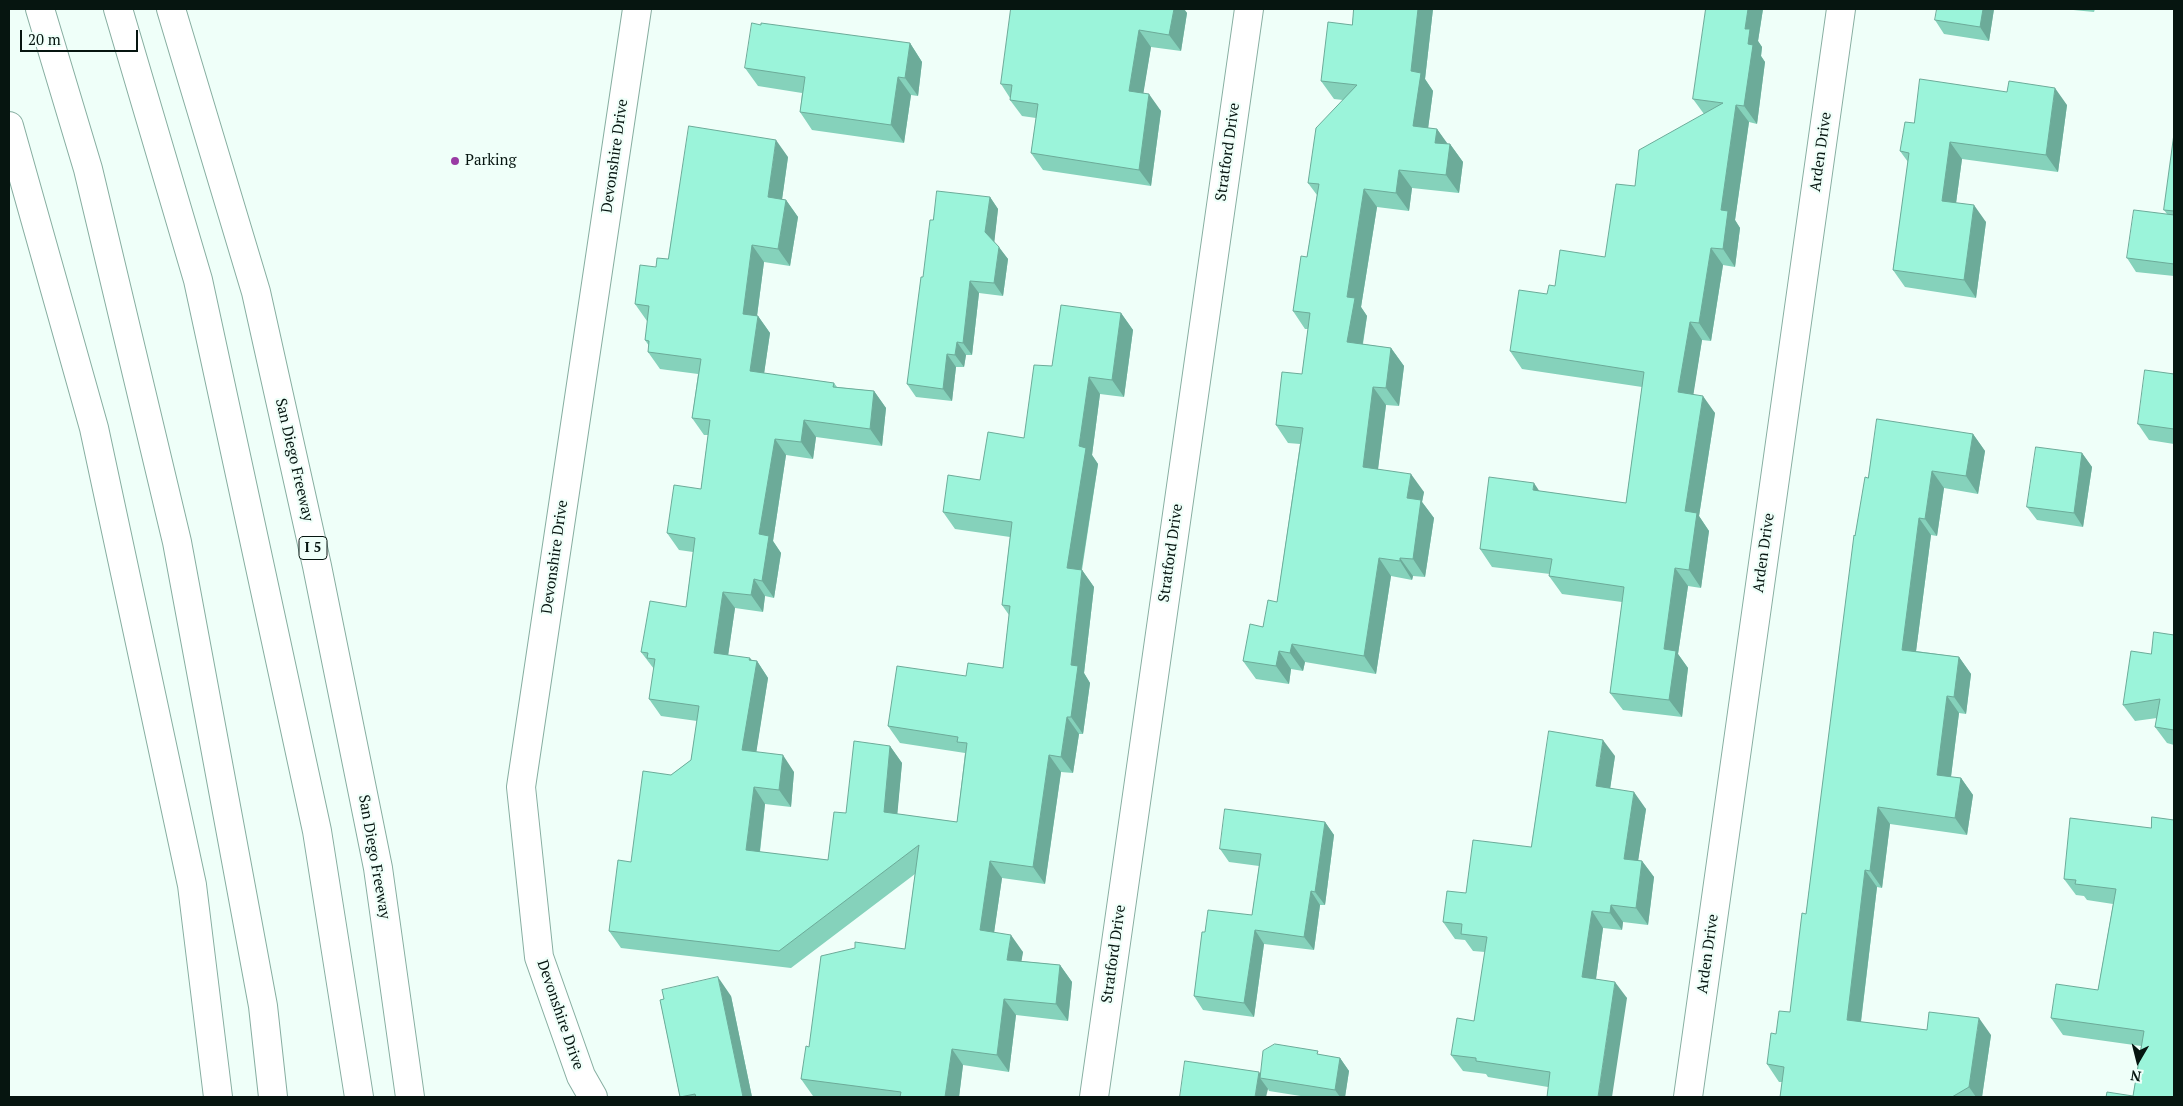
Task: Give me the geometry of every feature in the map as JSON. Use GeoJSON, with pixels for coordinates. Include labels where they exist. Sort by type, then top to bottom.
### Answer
{"type":"FeatureCollection","features":[{"type":"Feature","properties":{"kind":"main road"},"geometry":{"type":"LineString","coordinates":[[40,9],[88,169],[177,542],[263,1006],[273,1097]]}},
{"type":"Feature","properties":{"kind":"main road"},"geometry":{"type":"LineString","coordinates":[[118,9],[198,280],[317,831],[359,1097]]}},
{"type":"Feature","properties":{"kind":"main road","name":"San Diego Freeway"},"geometry":{"type":"LineString","coordinates":[[171,9],[256,292],[317,566],[378,868],[410,1097]]}},
{"type":"Feature","properties":{"kind":"main road","name":"Devonshire Drive"},"geometry":{"type":"LineString","coordinates":[[593,1097],[581,1076],[539,957],[521,787],[637,9]]}},
{"type":"Feature","properties":{"kind":"main road","name":"Stratford Drive"},"geometry":{"type":"LineString","coordinates":[[1094,1097],[1249,9]]}},
{"type":"Feature","properties":{"kind":"main road","name":"Arden Drive"},"geometry":{"type":"LineString","coordinates":[[1688,1097],[1841,9]]}},
{"type":"Feature","properties":{"kind":"main road"},"geometry":{"type":"LineString","coordinates":[[9,126],[94,428],[192,885],[218,1097]]}},
{"type":"Feature","properties":{"kind":"building"},"geometry":{"type":"Polygon","coordinates":[[[1011,9],[1174,9],[1169,35],[1139,30],[1129,91],[1149,94],[1139,170],[1031,153],[1038,104],[1010,100],[1012,85],[1001,84],[1011,9]]]}},
{"type":"Feature","properties":{"kind":"building"},"geometry":{"type":"Polygon","coordinates":[[[1354,9],[1418,9],[1411,71],[1421,73],[1413,126],[1437,129],[1435,143],[1450,144],[1446,175],[1399,170],[1396,193],[1364,189],[1347,297],[1355,298],[1347,342],[1391,348],[1386,388],[1373,387],[1363,467],[1411,474],[1407,498],[1421,500],[1413,559],[1400,558],[1400,561],[1379,558],[1364,656],[1292,644],[1290,653],[1279,651],[1276,666],[1243,661],[1250,624],[1263,627],[1268,600],[1277,602],[1303,428],[1276,425],[1282,372],[1302,374],[1310,313],[1293,311],[1301,256],[1307,257],[1319,184],[1308,183],[1316,128],[1357,85],[1321,81],[1328,22],[1352,25],[1354,9]]]}},
{"type":"Feature","properties":{"kind":"building"},"geometry":{"type":"Polygon","coordinates":[[[1706,9],[1748,9],[1745,29],[1750,29],[1748,44],[1753,45],[1744,106],[1736,105],[1721,210],[1728,211],[1723,249],[1711,248],[1699,323],[1690,322],[1678,392],[1703,396],[1685,511],[1697,513],[1689,570],[1675,568],[1664,649],[1676,651],[1669,700],[1610,693],[1624,587],[1549,576],[1552,559],[1480,549],[1489,477],[1534,483],[1533,490],[1626,503],[1644,372],[1510,351],[1519,290],[1547,294],[1549,285],[1555,286],[1560,250],[1605,257],[1616,184],[1635,186],[1639,150],[1723,103],[1693,99],[1706,9]]]}},
{"type":"Feature","properties":{"kind":"building"},"geometry":{"type":"Polygon","coordinates":[[[1937,9],[1983,9],[1980,27],[1935,20],[1937,9]]]}},
{"type":"Feature","properties":{"kind":"building"},"geometry":{"type":"Polygon","coordinates":[[[752,23],[910,43],[905,78],[898,77],[891,125],[800,112],[805,77],[745,68],[752,23]]]}},
{"type":"Feature","properties":{"kind":"building"},"geometry":{"type":"Polygon","coordinates":[[[1920,79],[2007,92],[2009,81],[2055,88],[2046,155],[1950,142],[1942,201],[1974,205],[1964,280],[1893,270],[1909,153],[1900,151],[1905,122],[1914,123],[1920,79]]]}},
{"type":"Feature","properties":{"kind":"building"},"geometry":{"type":"Polygon","coordinates":[[[689,126],[776,140],[768,197],[786,200],[778,249],[752,245],[743,314],[758,316],[750,371],[834,383],[833,387],[874,391],[870,429],[804,420],[801,442],[775,439],[759,534],[769,536],[762,581],[754,579],[751,595],[723,592],[714,653],[750,658],[749,660],[757,661],[742,750],[783,755],[779,790],[754,787],[746,850],[828,860],[834,812],[846,813],[854,741],[890,746],[884,812],[957,822],[967,743],[957,742],[958,737],[888,726],[897,666],[966,676],[968,663],[1003,668],[1010,606],[1002,605],[1012,522],[943,512],[948,475],[980,480],[988,432],[1024,438],[1034,365],[1052,366],[1061,305],[1121,313],[1112,380],[1089,377],[1079,446],[1086,448],[1067,568],[1082,570],[1071,665],[1078,666],[1071,717],[1067,717],[1061,757],[1049,755],[1033,867],[990,861],[980,930],[1011,935],[1007,960],[1060,965],[1056,1004],[1004,999],[997,1055],[952,1049],[945,1097],[900,1097],[901,1092],[801,1079],[806,1046],[809,1047],[821,956],[855,948],[855,942],[905,949],[919,845],[779,951],[609,931],[618,860],[631,862],[643,771],[671,775],[691,760],[699,706],[649,699],[655,659],[647,658],[648,653],[641,652],[650,601],[686,607],[695,538],[667,533],[674,485],[701,489],[710,420],[692,418],[701,359],[648,352],[649,341],[645,340],[649,306],[635,304],[640,265],[656,267],[657,258],[668,259],[689,126]]]}},
{"type":"Feature","properties":{"kind":"building"},"geometry":{"type":"Polygon","coordinates":[[[2174,134],[2174,211],[2164,210],[2174,134]]]}},
{"type":"Feature","properties":{"kind":"building"},"geometry":{"type":"Polygon","coordinates":[[[937,191],[990,197],[985,232],[999,247],[994,283],[970,281],[963,343],[957,342],[955,355],[947,354],[943,389],[907,384],[921,277],[923,277],[930,220],[933,220],[937,191]]]}},
{"type":"Feature","properties":{"kind":"building"},"geometry":{"type":"Polygon","coordinates":[[[2134,210],[2174,215],[2174,264],[2127,258],[2134,210]]]}},
{"type":"Feature","properties":{"kind":"building"},"geometry":{"type":"Polygon","coordinates":[[[2145,370],[2174,374],[2174,429],[2138,424],[2145,370]]]}},
{"type":"Feature","properties":{"kind":"building"},"geometry":{"type":"Polygon","coordinates":[[[1877,419],[1973,434],[1966,476],[1932,471],[1925,519],[1919,518],[1902,650],[1959,657],[1954,697],[1947,696],[1937,775],[1961,778],[1955,818],[1878,807],[1870,871],[1865,870],[1847,1020],[1927,1030],[1929,1012],[1979,1018],[1969,1087],[1952,1097],[1780,1097],[1784,1067],[1767,1064],[1771,1033],[1776,1034],[1779,1011],[1790,1012],[1802,913],[1806,914],[1854,535],[1865,477],[1868,478],[1877,419]]]}},
{"type":"Feature","properties":{"kind":"building"},"geometry":{"type":"Polygon","coordinates":[[[2036,447],[2082,453],[2074,513],[2027,507],[2036,447]]]}},
{"type":"Feature","properties":{"kind":"building"},"geometry":{"type":"Polygon","coordinates":[[[2154,632],[2174,635],[2174,730],[2155,727],[2160,699],[2123,705],[2131,651],[2151,654],[2154,632]]]}},
{"type":"Feature","properties":{"kind":"building"},"geometry":{"type":"Polygon","coordinates":[[[1549,731],[1603,740],[1596,786],[1634,792],[1624,859],[1642,861],[1636,908],[1611,905],[1610,913],[1592,911],[1582,977],[1615,982],[1598,1097],[1547,1097],[1550,1072],[1476,1061],[1476,1058],[1451,1055],[1457,1018],[1474,1021],[1487,937],[1461,934],[1462,924],[1443,922],[1447,891],[1466,893],[1473,840],[1531,847],[1549,731]]]}},
{"type":"Feature","properties":{"kind":"building"},"geometry":{"type":"Polygon","coordinates":[[[1225,809],[1325,822],[1315,892],[1311,891],[1304,937],[1255,930],[1244,1003],[1194,996],[1202,932],[1205,932],[1208,910],[1252,915],[1261,854],[1220,849],[1225,809]]]}},
{"type":"Feature","properties":{"kind":"building"},"geometry":{"type":"Polygon","coordinates":[[[2152,817],[2174,820],[2174,1097],[2106,1097],[2107,1092],[2133,1096],[2144,1031],[2051,1018],[2056,984],[2098,990],[2116,889],[2075,884],[2076,880],[2064,879],[2070,818],[2151,828],[2152,817]]]}},
{"type":"Feature","properties":{"kind":"building"},"geometry":{"type":"Polygon","coordinates":[[[718,977],[743,1097],[696,1097],[695,1094],[680,1097],[660,1000],[664,999],[662,990],[718,977]]]}},
{"type":"Feature","properties":{"kind":"building"},"geometry":{"type":"Polygon","coordinates":[[[1275,1044],[1318,1051],[1317,1054],[1340,1058],[1335,1090],[1260,1078],[1263,1051],[1275,1044]]]}},
{"type":"Feature","properties":{"kind":"building"},"geometry":{"type":"Polygon","coordinates":[[[1185,1061],[1259,1072],[1255,1097],[1180,1097],[1185,1061]]]}},
{"type":"Feature","properties":{"kind":"place","name":"Parking"},"geometry":{"type":"Point","coordinates":[455,161]}}]}
